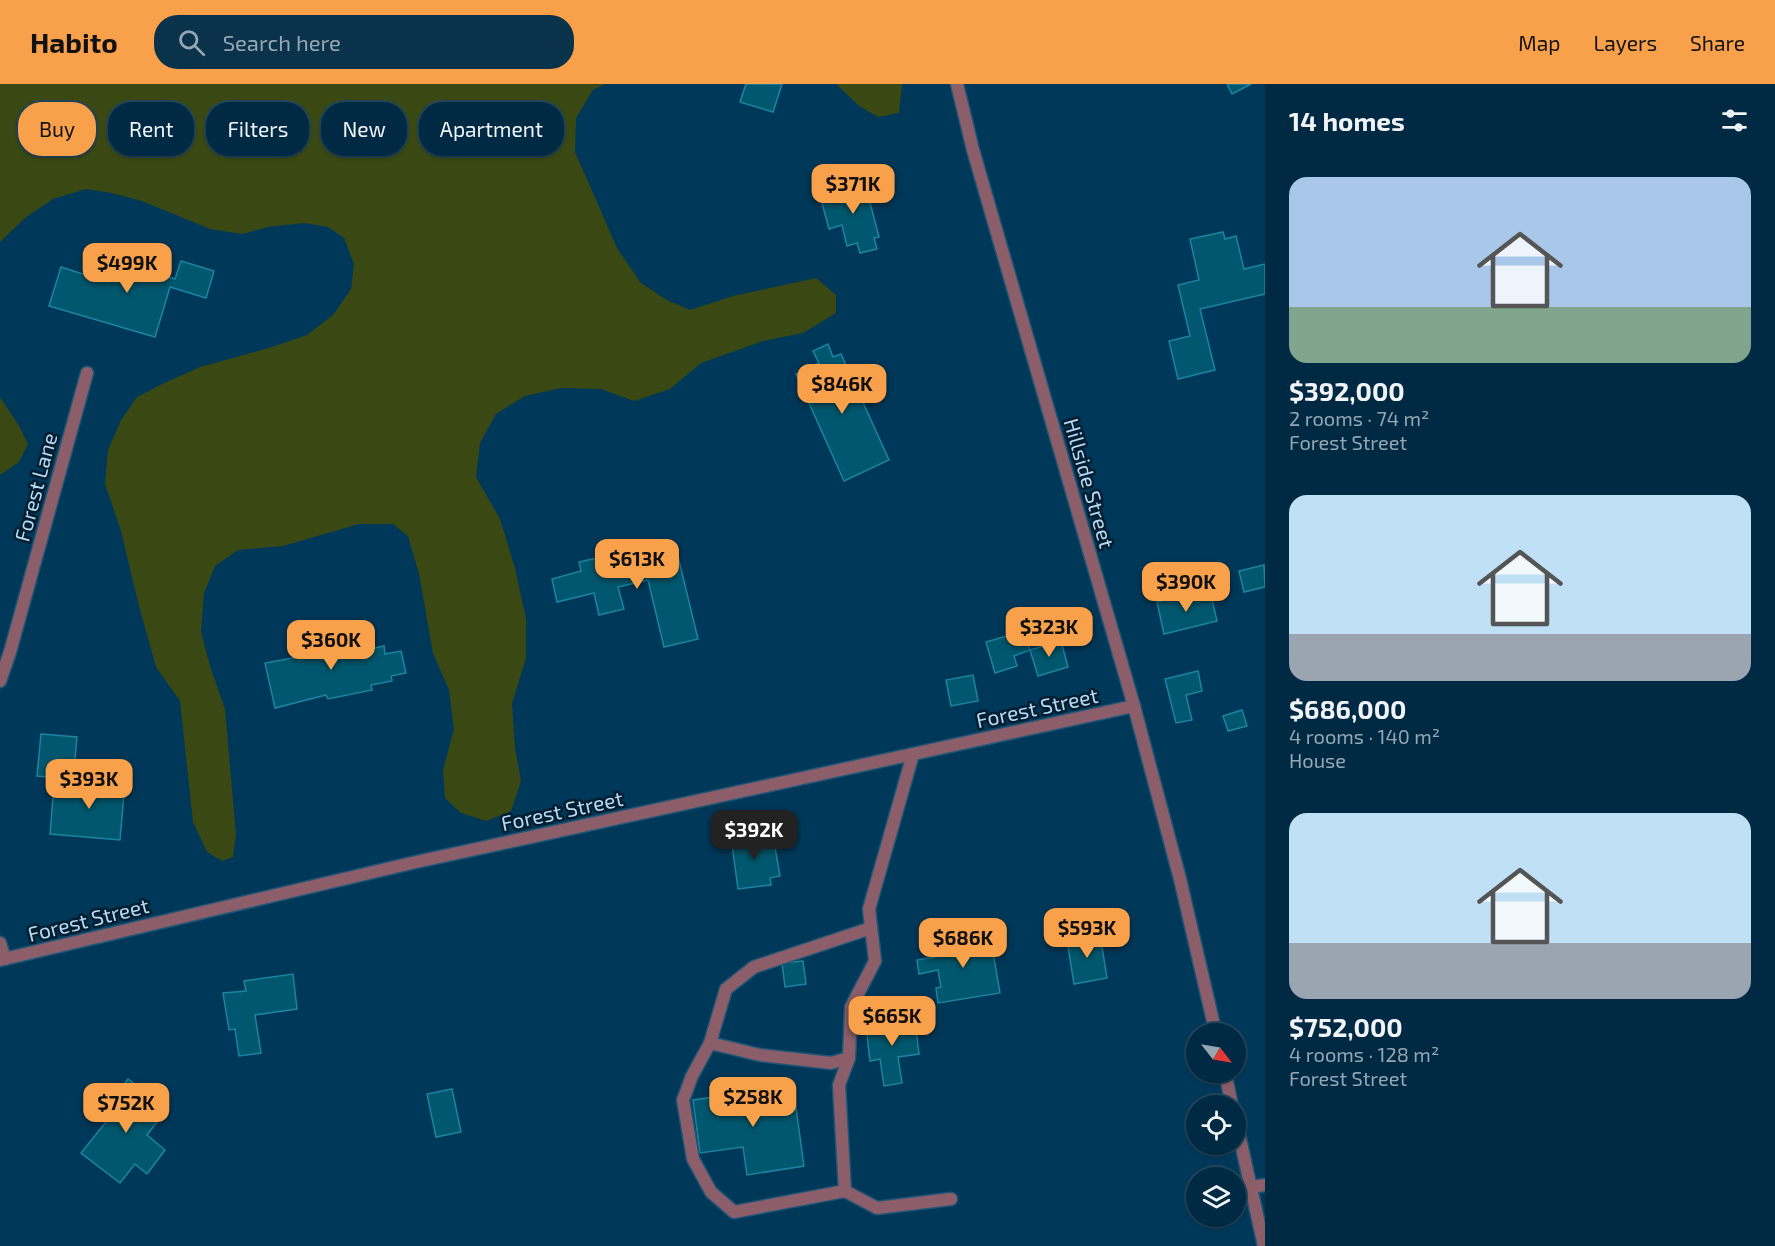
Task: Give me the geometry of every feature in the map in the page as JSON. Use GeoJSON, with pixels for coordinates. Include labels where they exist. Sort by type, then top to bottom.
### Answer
{"type":"FeatureCollection","features":[{"type":"Feature","properties":{"kind":"street","name":"Hillside Street"},"geometry":{"type":"LineString","coordinates":[[957,84],[973,150],[1134,706],[1180,879],[1213,1023]]}},
{"type":"Feature","properties":{"kind":"street","name":"Forest Lane"},"geometry":{"type":"LineString","coordinates":[[0,681],[87,373]]}},
{"type":"Feature","properties":{"kind":"street","name":"Forest Street"},"geometry":{"type":"LineString","coordinates":[[2,960],[428,860],[1134,706]]}},
{"type":"Feature","properties":{"kind":"street"},"geometry":{"type":"LineString","coordinates":[[845,1191],[839,1085],[849,1058],[851,1007],[875,961],[869,909],[913,754]]}},
{"type":"Feature","properties":{"kind":"street"},"geometry":{"type":"LineString","coordinates":[[871,928],[754,967],[726,989],[710,1043],[692,1076],[684,1100],[693,1159],[711,1192],[734,1212],[845,1191],[877,1208],[951,1199]]}},
{"type":"Feature","properties":{"kind":"street"},"geometry":{"type":"LineString","coordinates":[[0,943],[2,960]]}},
{"type":"Feature","properties":{"kind":"street"},"geometry":{"type":"LineString","coordinates":[[710,1043],[760,1055],[831,1063],[849,1058]]}},
{"type":"Feature","properties":{"kind":"street"},"geometry":{"type":"LineString","coordinates":[[1244,1155],[1264,1246]]}},
{"type":"Feature","properties":{"kind":"street"},"geometry":{"type":"LineString","coordinates":[[1251,1187],[1265,1185]]}},
{"type":"Feature","properties":{"kind":"green space"},"geometry":{"type":"Polygon","coordinates":[[[0,84],[605,84],[593,90],[576,118],[575,152],[617,248],[641,283],[667,300],[690,310],[733,296],[816,278],[836,295],[836,313],[803,333],[763,341],[701,363],[670,389],[634,401],[601,389],[561,388],[525,396],[496,414],[480,443],[476,477],[500,519],[515,568],[526,619],[526,658],[512,704],[515,748],[521,781],[511,811],[486,821],[461,813],[445,798],[443,770],[454,729],[449,690],[433,653],[419,574],[408,536],[393,524],[359,524],[283,546],[238,550],[215,566],[204,593],[201,632],[225,709],[236,835],[233,857],[222,861],[207,852],[193,822],[180,701],[156,667],[121,531],[105,484],[108,450],[121,420],[137,397],[200,367],[307,335],[333,315],[351,289],[354,264],[344,238],[328,227],[304,223],[268,227],[242,234],[210,229],[142,201],[86,189],[53,199],[25,218],[0,242],[0,84]]]}},
{"type":"Feature","properties":{"kind":"green space"},"geometry":{"type":"Polygon","coordinates":[[[836,84],[902,84],[899,113],[878,117],[859,106],[836,84]]]}},
{"type":"Feature","properties":{"kind":"green space"},"geometry":{"type":"Polygon","coordinates":[[[0,397],[28,444],[19,462],[0,475],[0,397]]]}},
{"type":"Feature","properties":{"kind":"building"},"geometry":{"type":"Polygon","coordinates":[[[746,84],[782,84],[773,112],[740,102],[746,84]]]}},
{"type":"Feature","properties":{"kind":"building"},"geometry":{"type":"Polygon","coordinates":[[[1227,84],[1251,84],[1232,94],[1227,84]]]}},
{"type":"Feature","properties":{"kind":"building"},"geometry":{"type":"Polygon","coordinates":[[[864,180],[879,237],[874,238],[877,249],[860,253],[857,243],[847,246],[842,225],[829,229],[822,203],[835,199],[832,188],[864,180]]]}},
{"type":"Feature","properties":{"kind":"building"},"geometry":{"type":"Polygon","coordinates":[[[1223,232],[1225,239],[1236,236],[1244,269],[1265,264],[1265,294],[1200,309],[1215,370],[1178,379],[1169,341],[1190,336],[1178,285],[1199,280],[1190,239],[1223,232]]]}},
{"type":"Feature","properties":{"kind":"building"},"geometry":{"type":"Polygon","coordinates":[[[114,260],[175,279],[181,261],[214,271],[206,298],[170,287],[155,337],[49,306],[61,267],[108,282],[114,260]]]}},
{"type":"Feature","properties":{"kind":"building"},"geometry":{"type":"Polygon","coordinates":[[[828,344],[833,357],[841,354],[889,460],[844,481],[796,374],[819,363],[813,351],[828,344]]]}},
{"type":"Feature","properties":{"kind":"building"},"geometry":{"type":"Polygon","coordinates":[[[676,548],[698,639],[664,647],[648,580],[618,587],[624,609],[599,615],[594,593],[557,602],[552,579],[581,571],[579,562],[597,558],[599,567],[676,548]]]}},
{"type":"Feature","properties":{"kind":"building"},"geometry":{"type":"Polygon","coordinates":[[[1264,565],[1265,587],[1244,592],[1239,571],[1264,565]]]}},
{"type":"Feature","properties":{"kind":"building"},"geometry":{"type":"Polygon","coordinates":[[[1189,595],[1190,600],[1211,595],[1217,621],[1164,634],[1157,602],[1189,595]]]}},
{"type":"Feature","properties":{"kind":"building"},"geometry":{"type":"Polygon","coordinates":[[[1024,631],[1030,650],[1014,656],[1017,666],[995,673],[986,642],[1024,631]]]}},
{"type":"Feature","properties":{"kind":"building"},"geometry":{"type":"Polygon","coordinates":[[[335,636],[336,646],[363,641],[365,650],[384,646],[385,654],[401,651],[406,673],[391,676],[392,681],[371,685],[372,690],[328,699],[326,695],[275,708],[265,663],[298,657],[295,643],[335,636]]]}},
{"type":"Feature","properties":{"kind":"building"},"geometry":{"type":"Polygon","coordinates":[[[1061,641],[1068,667],[1038,676],[1030,650],[1061,641]]]}},
{"type":"Feature","properties":{"kind":"building"},"geometry":{"type":"Polygon","coordinates":[[[1198,671],[1202,691],[1186,695],[1192,720],[1176,723],[1165,679],[1198,671]]]}},
{"type":"Feature","properties":{"kind":"building"},"geometry":{"type":"Polygon","coordinates":[[[973,675],[978,701],[951,706],[946,680],[973,675]]]}},
{"type":"Feature","properties":{"kind":"building"},"geometry":{"type":"Polygon","coordinates":[[[1242,710],[1247,726],[1228,731],[1223,716],[1242,710]]]}},
{"type":"Feature","properties":{"kind":"building"},"geometry":{"type":"Polygon","coordinates":[[[41,734],[77,737],[73,779],[37,776],[41,734]]]}},
{"type":"Feature","properties":{"kind":"building"},"geometry":{"type":"Polygon","coordinates":[[[89,779],[125,782],[120,840],[50,834],[54,784],[89,787],[89,779]]]}},
{"type":"Feature","properties":{"kind":"building"},"geometry":{"type":"Polygon","coordinates":[[[764,832],[766,848],[775,847],[780,876],[770,878],[771,885],[738,889],[731,837],[764,832]]]}},
{"type":"Feature","properties":{"kind":"building"},"geometry":{"type":"Polygon","coordinates":[[[1100,934],[1107,978],[1074,984],[1067,940],[1100,934]]]}},
{"type":"Feature","properties":{"kind":"building"},"geometry":{"type":"Polygon","coordinates":[[[990,935],[1000,993],[938,1003],[936,988],[941,987],[938,970],[919,974],[917,960],[935,957],[933,944],[990,935]]]}},
{"type":"Feature","properties":{"kind":"building"},"geometry":{"type":"Polygon","coordinates":[[[803,961],[806,984],[785,987],[782,963],[803,961]]]}},
{"type":"Feature","properties":{"kind":"building"},"geometry":{"type":"Polygon","coordinates":[[[293,974],[297,1009],[255,1015],[261,1053],[239,1056],[235,1029],[229,1030],[223,993],[246,991],[244,981],[293,974]]]}},
{"type":"Feature","properties":{"kind":"building"},"geometry":{"type":"Polygon","coordinates":[[[915,1020],[919,1054],[898,1057],[902,1083],[884,1086],[880,1059],[870,1061],[866,1027],[915,1020]]]}},
{"type":"Feature","properties":{"kind":"building"},"geometry":{"type":"Polygon","coordinates":[[[128,1079],[160,1103],[150,1117],[157,1122],[147,1135],[165,1150],[147,1174],[135,1164],[120,1183],[81,1153],[106,1122],[99,1117],[128,1079]]]}},
{"type":"Feature","properties":{"kind":"building"},"geometry":{"type":"Polygon","coordinates":[[[793,1086],[804,1166],[747,1175],[743,1147],[700,1153],[693,1100],[793,1086]]]}},
{"type":"Feature","properties":{"kind":"building"},"geometry":{"type":"Polygon","coordinates":[[[452,1089],[461,1132],[436,1137],[427,1094],[452,1089]]]}}]}
